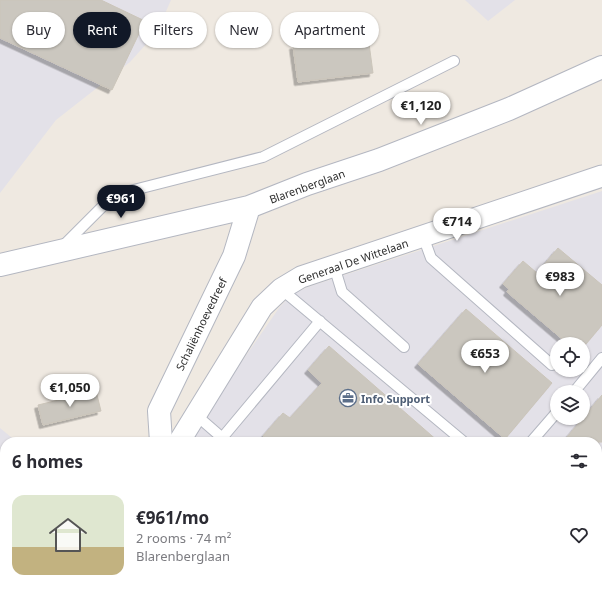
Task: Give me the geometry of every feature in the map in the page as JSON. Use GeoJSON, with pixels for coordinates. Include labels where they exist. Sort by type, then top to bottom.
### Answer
{"type":"FeatureCollection","features":[{"type":"Feature","properties":{"kind":"street","name":"Blarenberglaan"},"geometry":{"type":"LineString","coordinates":[[0,265],[249,207],[307,184],[380,160],[509,109],[602,67]]}},
{"type":"Feature","properties":{"kind":"street","name":"Generaal De Wittelaan"},"geometry":{"type":"LineString","coordinates":[[182,437],[262,307],[281,289],[301,278],[334,266],[602,176]]}},
{"type":"Feature","properties":{"kind":"street","name":"Schaliënhoevedreef"},"geometry":{"type":"LineString","coordinates":[[161,437],[159,412],[234,256],[249,207]]}},
{"type":"Feature","properties":{"kind":"lane"},"geometry":{"type":"LineString","coordinates":[[58,252],[114,195],[263,157],[454,61]]}},
{"type":"Feature","properties":{"kind":"lane"},"geometry":{"type":"LineString","coordinates":[[424,236],[430,258],[550,363]]}},
{"type":"Feature","properties":{"kind":"lane"},"geometry":{"type":"LineString","coordinates":[[334,266],[342,292],[404,347]]}},
{"type":"Feature","properties":{"kind":"lane"},"geometry":{"type":"LineString","coordinates":[[281,289],[458,437]]}},
{"type":"Feature","properties":{"kind":"lane"},"geometry":{"type":"LineString","coordinates":[[227,437],[320,321]]}},
{"type":"Feature","properties":{"kind":"lane"},"geometry":{"type":"LineString","coordinates":[[580,385],[602,358]]}},
{"type":"Feature","properties":{"kind":"lane"},"geometry":{"type":"LineString","coordinates":[[196,415],[222,437]]}},
{"type":"Feature","properties":{"kind":"lane"},"geometry":{"type":"LineString","coordinates":[[535,437],[550,420]]}},
{"type":"Feature","properties":{"kind":"shaded area"},"geometry":{"type":"Polygon","coordinates":[[[0,0],[171,0],[166,12],[139,12],[139,48],[143,48],[130,62],[56,120],[0,193],[0,0]]]}},
{"type":"Feature","properties":{"kind":"shaded area"},"geometry":{"type":"Polygon","coordinates":[[[465,0],[515,0],[488,21],[465,0]]]}},
{"type":"Feature","properties":{"kind":"shaded area"},"geometry":{"type":"Polygon","coordinates":[[[602,191],[602,437],[189,437],[279,308],[292,294],[311,286],[602,191]]]}},
{"type":"Feature","properties":{"kind":"shaded area"},"geometry":{"type":"Polygon","coordinates":[[[0,428],[11,437],[0,437],[0,428]]]}},
{"type":"Feature","properties":{"kind":"building"},"geometry":{"type":"Polygon","coordinates":[[[0,0],[101,0],[126,12],[73,12],[73,48],[131,48],[131,14],[139,18],[139,34],[112,90],[22,48],[65,48],[65,12],[12,12],[12,44],[0,38],[0,0]]]}},
{"type":"Feature","properties":{"kind":"building"},"geometry":{"type":"Polygon","coordinates":[[[293,48],[370,48],[373,73],[298,82],[293,48]]]}},
{"type":"Feature","properties":{"kind":"building"},"geometry":{"type":"Polygon","coordinates":[[[558,248],[602,285],[602,325],[590,339],[590,337],[560,337],[507,292],[509,289],[503,284],[523,261],[537,273],[558,248]]]}},
{"type":"Feature","properties":{"kind":"building"},"geometry":{"type":"Polygon","coordinates":[[[466,309],[552,383],[507,437],[503,437],[418,364],[466,309]]]}},
{"type":"Feature","properties":{"kind":"building","name":"Info Support"},"geometry":{"type":"Polygon","coordinates":[[[329,346],[433,437],[264,437],[263,436],[283,413],[290,418],[322,383],[308,370],[329,346]]]}},
{"type":"Feature","properties":{"kind":"building"},"geometry":{"type":"Polygon","coordinates":[[[96,391],[101,411],[43,425],[38,405],[96,391]]]}},
{"type":"Feature","properties":{"kind":"building"},"geometry":{"type":"Polygon","coordinates":[[[602,395],[602,437],[567,437],[577,425],[590,425],[590,410],[602,395]]]}},
{"type":"Feature","properties":{"kind":"place","name":"Info Support"},"geometry":{"type":"Point","coordinates":[348,398]}}]}
